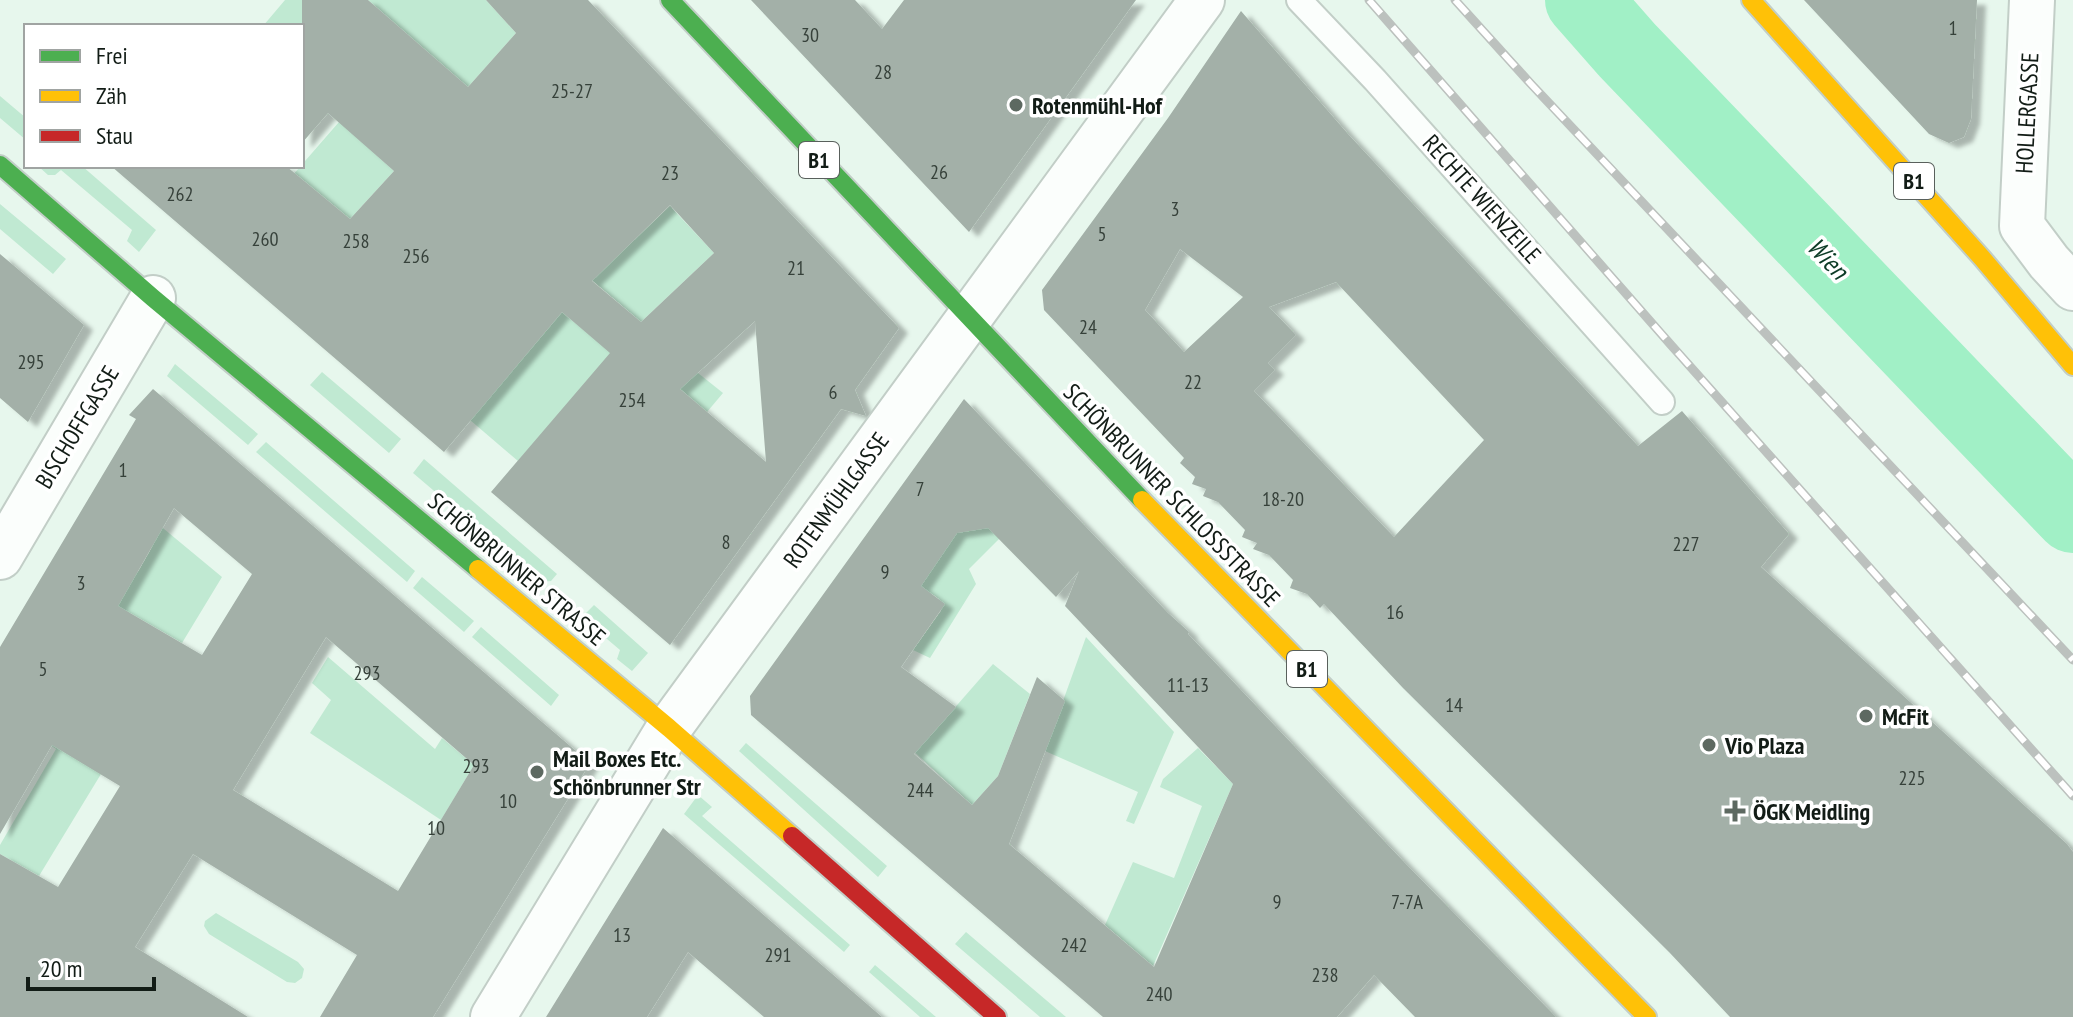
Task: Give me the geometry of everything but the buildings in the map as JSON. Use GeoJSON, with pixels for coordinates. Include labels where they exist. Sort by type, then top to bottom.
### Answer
{"type":"FeatureCollection","features":[{"type":"Feature","properties":{"kind":"main road","name":"SCHÖNBRUNNER SCHLOSSSTRASSE"},"geometry":{"type":"LineString","coordinates":[[670,0],[1078,434],[1647,1017]]}},
{"type":"Feature","properties":{"kind":"main road","name":"B1"},"geometry":{"type":"LineString","coordinates":[[1751,0],[1982,258],[2073,366]]}},
{"type":"Feature","properties":{"kind":"main road","name":"SCHÖNBRUNNER STRASSE"},"geometry":{"type":"LineString","coordinates":[[0,165],[153,298],[669,728],[997,1017]]}},
{"type":"Feature","properties":{"kind":"street","name":"ROTENMÜHLGASSE"},"geometry":{"type":"LineString","coordinates":[[493,1017],[669,728],[1202,0]]}},
{"type":"Feature","properties":{"kind":"street","name":"HOLLERGASSE"},"geometry":{"type":"LineString","coordinates":[[2032,0],[2022,226],[2073,288]]}},
{"type":"Feature","properties":{"kind":"street","name":"BISCHOFFGASSE"},"geometry":{"type":"LineString","coordinates":[[0,557],[153,298]]}},
{"type":"Feature","properties":{"kind":"lane","name":"RECHTE WIENZEILE"},"geometry":{"type":"LineString","coordinates":[[1299,0],[1375,80],[1662,402]]}},
{"type":"Feature","properties":{"kind":"green space"},"geometry":{"type":"Polygon","coordinates":[[[285,0],[342,0],[304,25],[265,24],[285,0]]]}},
{"type":"Feature","properties":{"kind":"green space"},"geometry":{"type":"Polygon","coordinates":[[[368,0],[486,0],[516,33],[468,87],[368,0]]]}},
{"type":"Feature","properties":{"kind":"green space"},"geometry":{"type":"Polygon","coordinates":[[[0,96],[24,116],[24,138],[0,118],[0,96]]]}},
{"type":"Feature","properties":{"kind":"green space"},"geometry":{"type":"Polygon","coordinates":[[[339,122],[394,171],[350,219],[297,175],[292,176],[299,168],[304,168],[304,162],[339,122]]]}},
{"type":"Feature","properties":{"kind":"green space"},"geometry":{"type":"Polygon","coordinates":[[[40,168],[84,168],[156,230],[139,252],[127,241],[132,230],[61,170],[55,175],[48,175],[40,168]]]}},
{"type":"Feature","properties":{"kind":"green space"},"geometry":{"type":"Polygon","coordinates":[[[0,204],[66,259],[53,274],[0,229],[0,204]]]}},
{"type":"Feature","properties":{"kind":"green space"},"geometry":{"type":"Polygon","coordinates":[[[670,206],[714,253],[641,322],[592,280],[670,206]]]}},
{"type":"Feature","properties":{"kind":"green space"},"geometry":{"type":"Polygon","coordinates":[[[562,312],[611,353],[518,461],[470,420],[562,312]]]}},
{"type":"Feature","properties":{"kind":"green space"},"geometry":{"type":"Polygon","coordinates":[[[175,364],[258,434],[248,445],[167,376],[175,364]]]}},
{"type":"Feature","properties":{"kind":"green space"},"geometry":{"type":"Polygon","coordinates":[[[652,365],[698,373],[723,393],[707,412],[652,365]]]}},
{"type":"Feature","properties":{"kind":"green space"},"geometry":{"type":"Polygon","coordinates":[[[322,372],[401,439],[389,453],[310,385],[322,372]]]}},
{"type":"Feature","properties":{"kind":"green space"},"geometry":{"type":"Polygon","coordinates":[[[266,442],[415,571],[407,582],[256,452],[266,442]]]}},
{"type":"Feature","properties":{"kind":"green space"},"geometry":{"type":"Polygon","coordinates":[[[424,459],[557,574],[551,581],[541,582],[413,473],[424,459]]]}},
{"type":"Feature","properties":{"kind":"green space"},"geometry":{"type":"Polygon","coordinates":[[[952,519],[1007,531],[969,569],[976,584],[930,658],[913,650],[941,611],[939,599],[932,594],[921,598],[916,593],[952,519]]]}},
{"type":"Feature","properties":{"kind":"green space"},"geometry":{"type":"Polygon","coordinates":[[[158,524],[222,577],[182,643],[130,613],[105,616],[132,569],[138,572],[151,549],[158,524]]]}},
{"type":"Feature","properties":{"kind":"green space"},"geometry":{"type":"Polygon","coordinates":[[[422,577],[474,621],[464,632],[413,588],[422,577]]]}},
{"type":"Feature","properties":{"kind":"green space"},"geometry":{"type":"Polygon","coordinates":[[[594,605],[648,653],[632,671],[617,659],[620,650],[587,622],[585,614],[594,605]]]}},
{"type":"Feature","properties":{"kind":"green space"},"geometry":{"type":"Polygon","coordinates":[[[481,627],[559,695],[551,706],[472,637],[481,627]]]}},
{"type":"Feature","properties":{"kind":"green space"},"geometry":{"type":"Polygon","coordinates":[[[1086,637],[1174,732],[1134,824],[1126,821],[1138,792],[1045,751],[1086,637]]]}},
{"type":"Feature","properties":{"kind":"green space"},"geometry":{"type":"Polygon","coordinates":[[[328,657],[435,749],[442,738],[474,765],[441,820],[310,733],[331,700],[312,683],[328,657]]]}},
{"type":"Feature","properties":{"kind":"green space"},"geometry":{"type":"Polygon","coordinates":[[[993,664],[1030,694],[998,776],[972,805],[884,724],[930,736],[993,664]]]}},
{"type":"Feature","properties":{"kind":"green space"},"geometry":{"type":"Polygon","coordinates":[[[78,674],[101,774],[39,876],[0,854],[0,845],[56,749],[40,738],[78,674]]]}},
{"type":"Feature","properties":{"kind":"green space"},"geometry":{"type":"Polygon","coordinates":[[[746,743],[887,866],[878,877],[739,751],[746,743]]]}},
{"type":"Feature","properties":{"kind":"green space"},"geometry":{"type":"Polygon","coordinates":[[[1198,748],[1233,784],[1153,966],[1105,925],[1133,862],[1174,878],[1202,806],[1160,787],[1163,779],[1198,748]]]}},
{"type":"Feature","properties":{"kind":"green space"},"geometry":{"type":"Polygon","coordinates":[[[698,795],[712,807],[702,816],[850,945],[844,952],[684,814],[698,795]]]}},
{"type":"Feature","properties":{"kind":"green space"},"geometry":{"type":"Polygon","coordinates":[[[216,913],[298,962],[304,969],[302,978],[295,983],[287,982],[209,934],[204,926],[205,921],[216,913]]]}},
{"type":"Feature","properties":{"kind":"green space"},"geometry":{"type":"Polygon","coordinates":[[[966,932],[1066,1017],[1040,1017],[955,944],[966,932]]]}},
{"type":"Feature","properties":{"kind":"green space"},"geometry":{"type":"Polygon","coordinates":[[[875,965],[936,1017],[920,1017],[869,972],[875,965]]]}},
{"type":"Feature","properties":{"kind":"waterway","name":"Wien"},"geometry":{"type":"LineString","coordinates":[[1583,0],[1627,50],[2073,515]]}},
{"type":"Feature","properties":{"kind":"railway"},"geometry":{"type":"LineString","coordinates":[[1369,0],[2073,796]]}},
{"type":"Feature","properties":{"kind":"railway"},"geometry":{"type":"LineString","coordinates":[[1455,0],[2073,660]]}},
{"type":"Feature","properties":{"kind":"traffic: fast"},"geometry":{"type":"LineString","coordinates":[[670,0],[1142,500]]}},
{"type":"Feature","properties":{"kind":"traffic: fast"},"geometry":{"type":"LineString","coordinates":[[0,165],[153,298],[478,569]]}},
{"type":"Feature","properties":{"kind":"traffic: slow"},"geometry":{"type":"LineString","coordinates":[[1751,0],[1982,258],[2073,366]]}},
{"type":"Feature","properties":{"kind":"traffic: slow"},"geometry":{"type":"LineString","coordinates":[[1142,500],[1647,1017]]}},
{"type":"Feature","properties":{"kind":"traffic: slow"},"geometry":{"type":"LineString","coordinates":[[478,569],[669,728],[792,836]]}},
{"type":"Feature","properties":{"kind":"traffic: jam"},"geometry":{"type":"LineString","coordinates":[[792,836],[997,1017]]}},
{"type":"Feature","properties":{"kind":"place","name":"Rotenmühl-Hof"},"geometry":{"type":"Point","coordinates":[1016,105]}},
{"type":"Feature","properties":{"kind":"place","name":"McFit"},"geometry":{"type":"Point","coordinates":[1866,716]}},
{"type":"Feature","properties":{"kind":"place","name":"Vio Plaza"},"geometry":{"type":"Point","coordinates":[1709,745]}},
{"type":"Feature","properties":{"kind":"place","name":"Mail Boxes Etc. Schönbrunner Str"},"geometry":{"type":"Point","coordinates":[537,772]}},
{"type":"Feature","properties":{"kind":"place","name":"ÖGK Meidling"},"geometry":{"type":"Point","coordinates":[1735,811]}}]}
